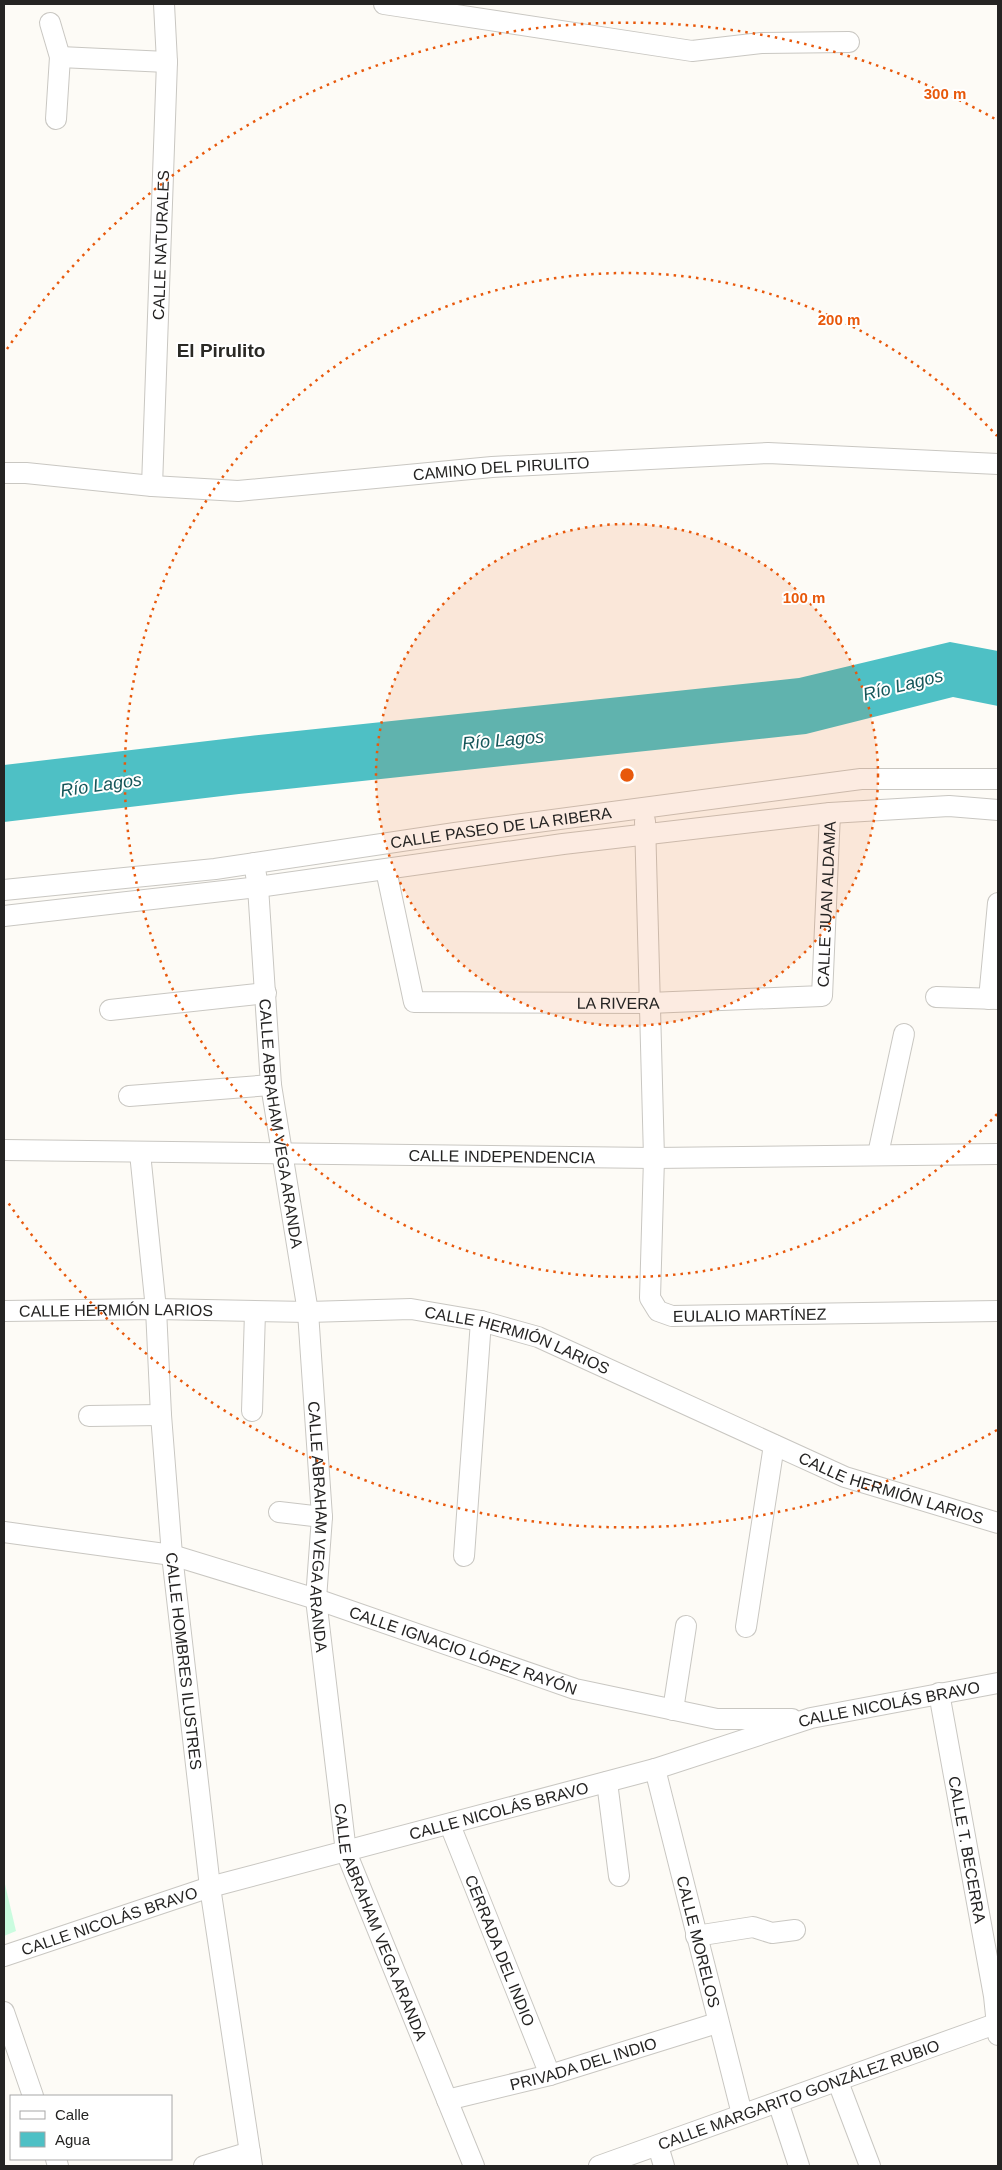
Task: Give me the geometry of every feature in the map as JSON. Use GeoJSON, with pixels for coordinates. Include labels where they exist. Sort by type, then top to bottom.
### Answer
{"type":"FeatureCollection","features":[{"type":"Feature","properties":{"kind":"street","name":"CALLE NATURALES"},"geometry":{"type":"LineString","coordinates":[[152,486],[167,62],[164,4]]}},
{"type":"Feature","properties":{"kind":"street"},"geometry":{"type":"LineString","coordinates":[[384,4],[692,51],[761,43],[849,42]]}},
{"type":"Feature","properties":{"kind":"street"},"geometry":{"type":"LineString","coordinates":[[50,23],[60,57],[56,119]]}},
{"type":"Feature","properties":{"kind":"street"},"geometry":{"type":"LineString","coordinates":[[60,57],[167,62]]}},
{"type":"Feature","properties":{"kind":"street","name":"CAMINO DEL PIRULITO"},"geometry":{"type":"LineString","coordinates":[[4,473],[26,473],[152,486],[238,491],[492,468],[768,453],[998,464]]}},
{"type":"Feature","properties":{"kind":"street","name":"CALLE PASEO DE LA RIBERA"},"geometry":{"type":"LineString","coordinates":[[4,890],[205,870],[455,833],[861,779],[998,779]]}},
{"type":"Feature","properties":{"kind":"street","name":"CALLE PASEO DE LA RIBERA"},"geometry":{"type":"LineString","coordinates":[[4,916],[258,887],[563,844],[830,813],[949,806],[998,810]]}},
{"type":"Feature","properties":{"kind":"street","name":"EULALIO MARTÍNEZ"},"geometry":{"type":"LineString","coordinates":[[644,808],[654,1158],[650,1298],[658,1311],[672,1316],[998,1311]]}},
{"type":"Feature","properties":{"kind":"street","name":"CALLE JUAN ALDAMA"},"geometry":{"type":"LineString","coordinates":[[822,996],[830,813]]}},
{"type":"Feature","properties":{"kind":"street","name":"CALLE ABRAHAM VEGA ARANDA"},"geometry":{"type":"LineString","coordinates":[[254,863],[258,887],[271,1085],[308,1312],[322,1516],[316,1600],[346,1852],[474,2166]]}},
{"type":"Feature","properties":{"kind":"street","name":"LA RIVERA"},"geometry":{"type":"LineString","coordinates":[[386,870],[414,1002],[649,1003],[822,996]]}},
{"type":"Feature","properties":{"kind":"street"},"geometry":{"type":"LineString","coordinates":[[936,997],[994,999],[998,903]]}},
{"type":"Feature","properties":{"kind":"street"},"geometry":{"type":"LineString","coordinates":[[110,1010],[266,993]]}},
{"type":"Feature","properties":{"kind":"street"},"geometry":{"type":"LineString","coordinates":[[878,1154],[904,1034]]}},
{"type":"Feature","properties":{"kind":"street"},"geometry":{"type":"LineString","coordinates":[[129,1096],[271,1085]]}},
{"type":"Feature","properties":{"kind":"street","name":"CALLE INDEPENDENCIA"},"geometry":{"type":"LineString","coordinates":[[4,1150],[654,1158],[998,1154]]}},
{"type":"Feature","properties":{"kind":"street","name":"CALLE HOMBRES ILUSTRES"},"geometry":{"type":"LineString","coordinates":[[140,1153],[156,1309],[161,1416],[172,1555],[210,1887],[251,2159]]}},
{"type":"Feature","properties":{"kind":"street","name":"CALLE HERMIÓN LARIOS"},"geometry":{"type":"LineString","coordinates":[[4,1311],[156,1309],[308,1312],[411,1310],[481,1321],[538,1337],[845,1477],[998,1523]]}},
{"type":"Feature","properties":{"kind":"street"},"geometry":{"type":"LineString","coordinates":[[252,1411],[256,1312]]}},
{"type":"Feature","properties":{"kind":"street"},"geometry":{"type":"LineString","coordinates":[[464,1556],[481,1321]]}},
{"type":"Feature","properties":{"kind":"street"},"geometry":{"type":"LineString","coordinates":[[90,1416],[161,1416]]}},
{"type":"Feature","properties":{"kind":"street"},"geometry":{"type":"LineString","coordinates":[[746,1627],[774,1444]]}},
{"type":"Feature","properties":{"kind":"street"},"geometry":{"type":"LineString","coordinates":[[279,1512],[322,1516]]}},
{"type":"Feature","properties":{"kind":"street","name":"CALLE IGNACIO LÓPEZ RAYÓN"},"geometry":{"type":"LineString","coordinates":[[4,1532],[172,1555],[316,1600],[576,1689],[716,1719],[811,1718]]}},
{"type":"Feature","properties":{"kind":"street"},"geometry":{"type":"LineString","coordinates":[[673,1710],[686,1626]]}},
{"type":"Feature","properties":{"kind":"street","name":"CALLE NICOLÁS BRAVO"},"geometry":{"type":"LineString","coordinates":[[4,1956],[210,1887],[450,1825],[654,1769],[811,1718],[998,1683]]}},
{"type":"Feature","properties":{"kind":"street","name":"CALLE T. BECERRA"},"geometry":{"type":"LineString","coordinates":[[939,1693],[998,2027]]}},
{"type":"Feature","properties":{"kind":"street"},"geometry":{"type":"LineString","coordinates":[[716,1719],[724,1747]]}},
{"type":"Feature","properties":{"kind":"street","name":"CALLE MORELOS"},"geometry":{"type":"LineString","coordinates":[[654,1769],[717,2023],[742,2114]]}},
{"type":"Feature","properties":{"kind":"street"},"geometry":{"type":"LineString","coordinates":[[607,1782],[619,1876]]}},
{"type":"Feature","properties":{"kind":"street","name":"CERRADA DEL INDIO"},"geometry":{"type":"LineString","coordinates":[[450,1825],[550,2075]]}},
{"type":"Feature","properties":{"kind":"street"},"geometry":{"type":"LineString","coordinates":[[696,1936],[753,1926],[772,1933],[795,1930]]}},
{"type":"Feature","properties":{"kind":"street"},"geometry":{"type":"LineString","coordinates":[[4,2012],[34,2095]]}},
{"type":"Feature","properties":{"kind":"street","name":"PRIVADA DEL INDIO"},"geometry":{"type":"LineString","coordinates":[[447,2100],[550,2075],[717,2023]]}},
{"type":"Feature","properties":{"kind":"street","name":"CALLE MARGARITO GONZÁLEZ RUBIO"},"geometry":{"type":"LineString","coordinates":[[599,2166],[742,2114],[998,2027]]}},
{"type":"Feature","properties":{"kind":"street"},"geometry":{"type":"LineString","coordinates":[[838,2082],[870,2166]]}},
{"type":"Feature","properties":{"kind":"street"},"geometry":{"type":"LineString","coordinates":[[778,2102],[799,2166]]}},
{"type":"Feature","properties":{"kind":"street"},"geometry":{"type":"LineString","coordinates":[[658,2146],[664,2166]]}},
{"type":"Feature","properties":{"kind":"street"},"geometry":{"type":"LineString","coordinates":[[204,2166],[251,2159]]}},
{"type":"Feature","properties":{"kind":"green space"},"geometry":{"type":"Polygon","coordinates":[[[4,1880],[16,1931],[4,1936],[4,1880]]]}},
{"type":"Feature","properties":{"kind":"water","name":"Río Lagos"},"geometry":{"type":"Polygon","coordinates":[[[950,642],[998,651],[998,706],[953,697],[806,734],[239,794],[4,822],[4,765],[250,736],[799,678],[950,642]]]}},
{"type":"Feature","properties":{"kind":"district","name":"El Pirulito"},"geometry":{"type":"Point","coordinates":[221,350]}}]}
